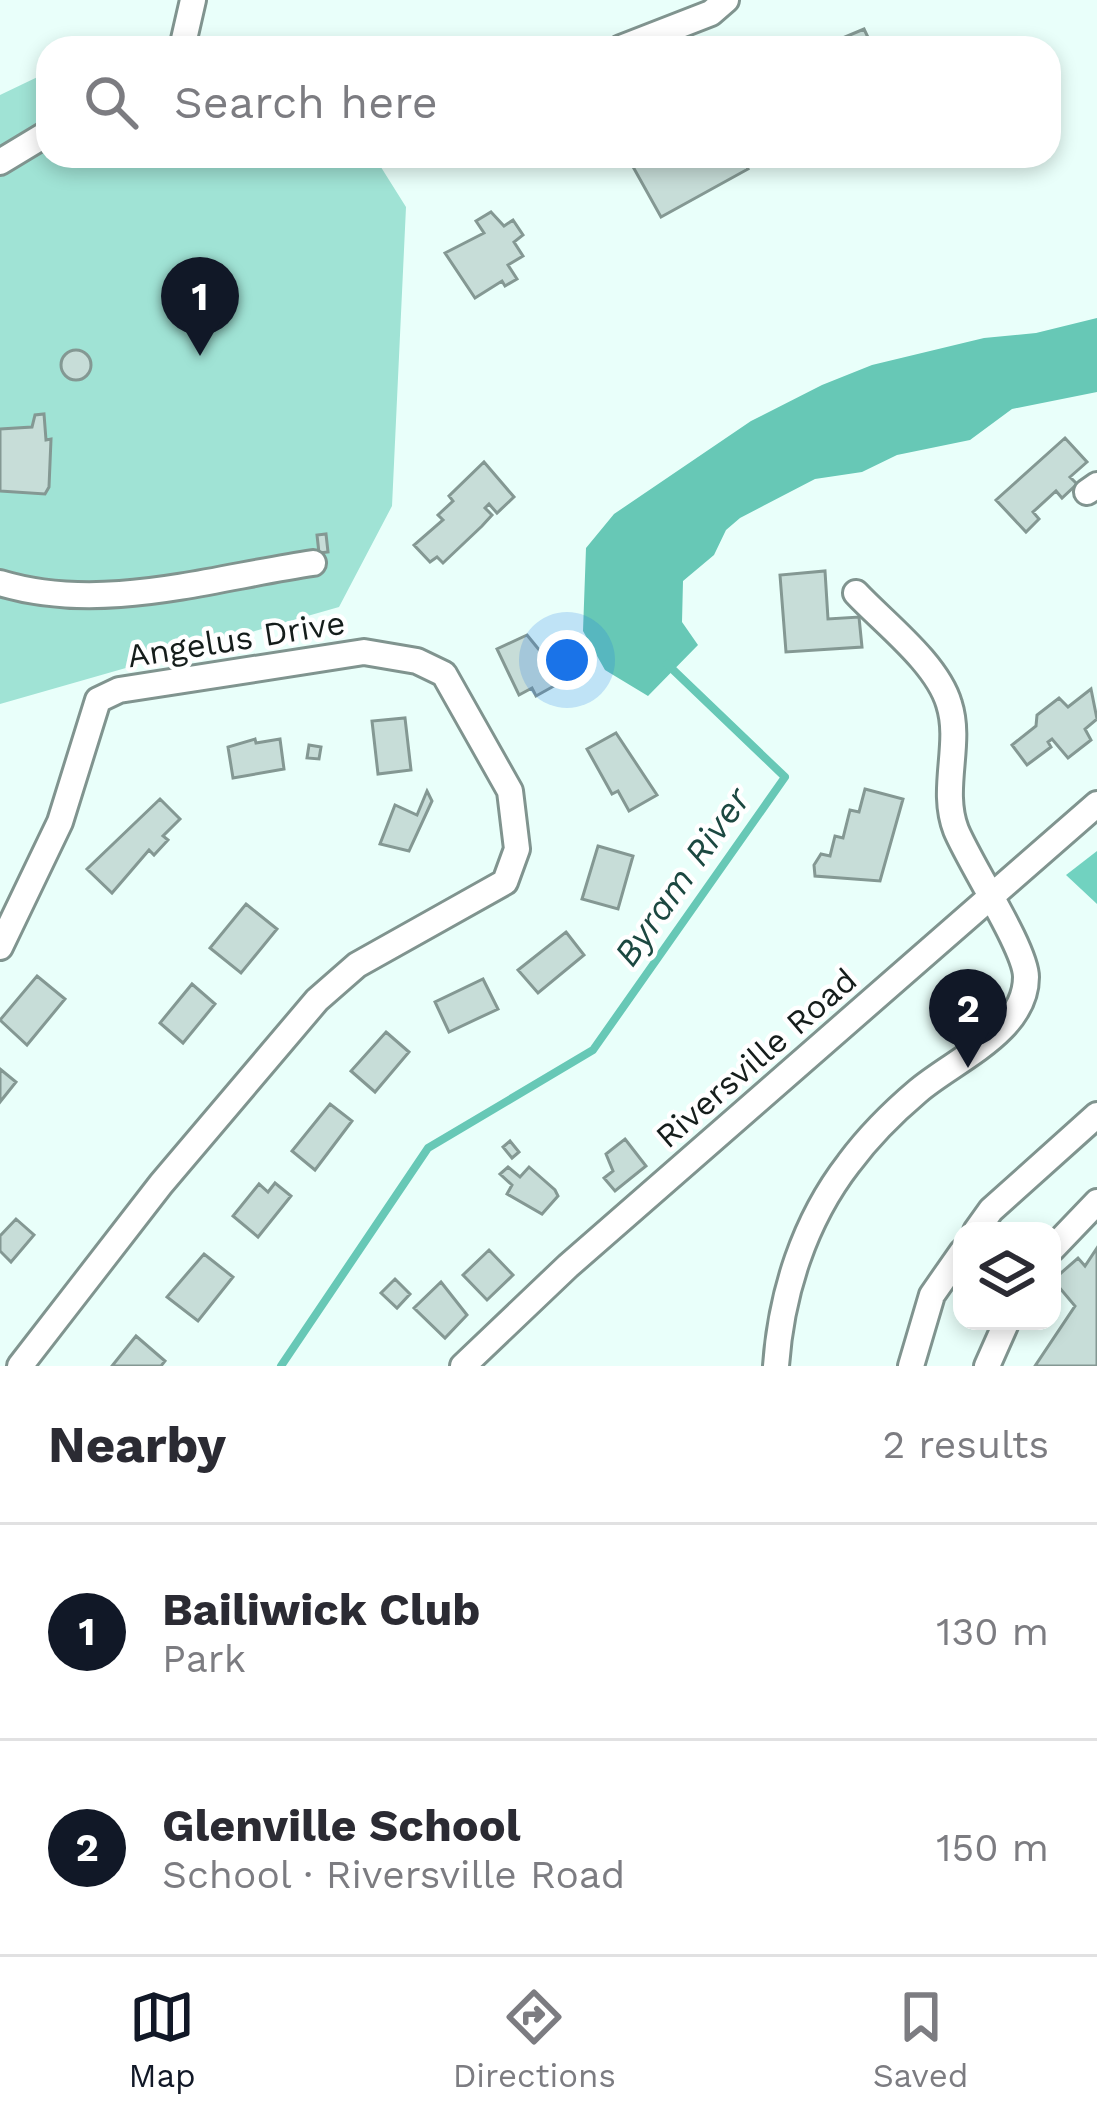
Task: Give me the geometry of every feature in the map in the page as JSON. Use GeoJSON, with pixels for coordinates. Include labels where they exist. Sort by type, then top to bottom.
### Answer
{"type":"FeatureCollection","features":[{"type":"Feature","properties":{"kind":"street"},"geometry":{"type":"LineString","coordinates":[[185,36],[194,0]]}},
{"type":"Feature","properties":{"kind":"street"},"geometry":{"type":"LineString","coordinates":[[652,36],[711,13],[726,0]]}},
{"type":"Feature","properties":{"kind":"street"},"geometry":{"type":"LineString","coordinates":[[0,163],[36,140]]}},
{"type":"Feature","properties":{"kind":"street"},"geometry":{"type":"LineString","coordinates":[[0,583],[84,597],[162,590],[313,563]]}},
{"type":"Feature","properties":{"kind":"street"},"geometry":{"type":"LineString","coordinates":[[776,1366],[801,1248],[846,1166],[880,1125],[1007,1023],[1022,1003],[1025,964],[988,899],[950,802],[950,703],[935,679],[856,593]]}},
{"type":"Feature","properties":{"kind":"street","name":"Angelus Drive"},"geometry":{"type":"LineString","coordinates":[[0,947],[60,822],[98,700],[119,690],[392,653],[444,674],[510,791],[517,849],[506,883],[357,964],[316,1000],[161,1184],[20,1366]]}},
{"type":"Feature","properties":{"kind":"street","name":"Riversville Road"},"geometry":{"type":"LineString","coordinates":[[463,1366],[568,1267],[1097,804]]}},
{"type":"Feature","properties":{"kind":"street"},"geometry":{"type":"LineString","coordinates":[[982,1222],[1097,1115]]}},
{"type":"Feature","properties":{"kind":"street"},"geometry":{"type":"LineString","coordinates":[[1061,1240],[1097,1202]]}},
{"type":"Feature","properties":{"kind":"street"},"geometry":{"type":"LineString","coordinates":[[911,1366],[932,1295],[953,1265]]}},
{"type":"Feature","properties":{"kind":"street"},"geometry":{"type":"LineString","coordinates":[[987,1366],[1003,1330]]}},
{"type":"Feature","properties":{"kind":"shaded area"},"geometry":{"type":"Polygon","coordinates":[[[36,78],[36,168],[382,168],[406,207],[392,506],[339,607],[0,704],[0,95],[36,78]]]}},
{"type":"Feature","properties":{"kind":"shaded area"},"geometry":{"type":"Polygon","coordinates":[[[1097,318],[1097,392],[1012,409],[970,440],[897,455],[862,472],[815,479],[740,518],[726,530],[714,555],[683,581],[682,622],[698,645],[648,696],[605,670],[583,631],[586,548],[614,514],[751,421],[822,385],[872,365],[1097,318]]]}},
{"type":"Feature","properties":{"kind":"shaded area"},"geometry":{"type":"Polygon","coordinates":[[[1097,851],[1097,904],[1066,875],[1097,851]]]}},
{"type":"Feature","properties":{"kind":"building"},"geometry":{"type":"Polygon","coordinates":[[[634,168],[747,168],[748,169],[661,217],[634,168]]]}},
{"type":"Feature","properties":{"kind":"building"},"geometry":{"type":"Polygon","coordinates":[[[491,212],[504,226],[513,220],[523,235],[514,242],[523,256],[508,265],[517,279],[505,286],[502,281],[475,298],[445,253],[484,233],[476,221],[491,212]]]}},
{"type":"Feature","properties":{"kind":"building"},"geometry":{"type":"Polygon","coordinates":[[[76,350],[87,354],[91,365],[87,376],[76,380],[65,376],[61,365],[65,354],[76,350]]]}},
{"type":"Feature","properties":{"kind":"building"},"geometry":{"type":"Polygon","coordinates":[[[44,414],[46,440],[51,439],[45,494],[0,491],[0,429],[32,427],[35,415],[44,414]]]}},
{"type":"Feature","properties":{"kind":"building"},"geometry":{"type":"Polygon","coordinates":[[[1065,438],[1087,462],[1070,477],[1077,484],[1062,498],[1056,491],[1033,512],[1039,519],[1026,532],[996,500],[1065,438]]]}},
{"type":"Feature","properties":{"kind":"building"},"geometry":{"type":"Polygon","coordinates":[[[484,462],[514,497],[497,513],[489,504],[485,508],[492,515],[482,526],[443,563],[437,557],[430,562],[414,545],[443,520],[438,515],[453,501],[449,496],[484,462]]]}},
{"type":"Feature","properties":{"kind":"building"},"geometry":{"type":"Polygon","coordinates":[[[326,534],[328,552],[319,553],[317,535],[326,534]]]}},
{"type":"Feature","properties":{"kind":"building"},"geometry":{"type":"Polygon","coordinates":[[[825,571],[828,619],[859,617],[862,647],[786,652],[780,575],[825,571]]]}},
{"type":"Feature","properties":{"kind":"building"},"geometry":{"type":"Polygon","coordinates":[[[527,635],[558,673],[550,678],[554,686],[536,696],[532,688],[519,695],[497,649],[527,635]]]}},
{"type":"Feature","properties":{"kind":"building"},"geometry":{"type":"Polygon","coordinates":[[[1091,689],[1097,719],[1085,729],[1091,740],[1068,758],[1052,739],[1051,747],[1027,765],[1012,745],[1036,726],[1037,715],[1059,698],[1068,707],[1091,689]]]}},
{"type":"Feature","properties":{"kind":"building"},"geometry":{"type":"Polygon","coordinates":[[[405,718],[411,770],[378,774],[372,721],[405,718]]]}},
{"type":"Feature","properties":{"kind":"building"},"geometry":{"type":"Polygon","coordinates":[[[616,733],[657,795],[629,811],[618,791],[612,794],[587,749],[616,733]]]}},
{"type":"Feature","properties":{"kind":"building"},"geometry":{"type":"Polygon","coordinates":[[[255,739],[256,743],[280,739],[284,769],[233,778],[228,747],[255,739]]]}},
{"type":"Feature","properties":{"kind":"building"},"geometry":{"type":"Polygon","coordinates":[[[309,745],[321,747],[319,759],[307,758],[309,745]]]}},
{"type":"Feature","properties":{"kind":"building"},"geometry":{"type":"Polygon","coordinates":[[[865,789],[903,799],[880,881],[815,876],[814,865],[821,854],[830,856],[835,836],[843,838],[850,810],[859,812],[865,789]]]}},
{"type":"Feature","properties":{"kind":"building"},"geometry":{"type":"Polygon","coordinates":[[[427,791],[432,801],[409,851],[380,844],[395,805],[417,815],[427,791]]]}},
{"type":"Feature","properties":{"kind":"building"},"geometry":{"type":"Polygon","coordinates":[[[160,799],[180,819],[163,836],[168,840],[154,855],[149,850],[112,893],[87,869],[160,799]]]}},
{"type":"Feature","properties":{"kind":"building"},"geometry":{"type":"Polygon","coordinates":[[[598,846],[633,856],[618,909],[582,899],[598,846]]]}},
{"type":"Feature","properties":{"kind":"building"},"geometry":{"type":"Polygon","coordinates":[[[246,904],[277,929],[241,973],[210,948],[246,904]]]}},
{"type":"Feature","properties":{"kind":"building"},"geometry":{"type":"Polygon","coordinates":[[[566,932],[584,955],[538,993],[518,970],[566,932]]]}},
{"type":"Feature","properties":{"kind":"building"},"geometry":{"type":"Polygon","coordinates":[[[37,976],[65,999],[27,1045],[0,1020],[37,976]]]}},
{"type":"Feature","properties":{"kind":"building"},"geometry":{"type":"Polygon","coordinates":[[[483,979],[498,1009],[449,1032],[435,1002],[483,979]]]}},
{"type":"Feature","properties":{"kind":"building"},"geometry":{"type":"Polygon","coordinates":[[[192,984],[215,1004],[183,1043],[160,1023],[192,984]]]}},
{"type":"Feature","properties":{"kind":"building"},"geometry":{"type":"Polygon","coordinates":[[[386,1032],[409,1052],[375,1092],[351,1071],[386,1032]]]}},
{"type":"Feature","properties":{"kind":"building"},"geometry":{"type":"Polygon","coordinates":[[[0,1069],[16,1082],[0,1102],[0,1069]]]}},
{"type":"Feature","properties":{"kind":"building"},"geometry":{"type":"Polygon","coordinates":[[[330,1104],[352,1121],[315,1170],[292,1151],[330,1104]]]}},
{"type":"Feature","properties":{"kind":"building"},"geometry":{"type":"Polygon","coordinates":[[[675,1115],[681,1121],[667,1135],[661,1128],[675,1115]]]}},
{"type":"Feature","properties":{"kind":"building"},"geometry":{"type":"Polygon","coordinates":[[[625,1139],[646,1166],[615,1191],[604,1178],[613,1171],[606,1154],[625,1139]]]}},
{"type":"Feature","properties":{"kind":"building"},"geometry":{"type":"Polygon","coordinates":[[[510,1141],[519,1152],[512,1158],[503,1147],[510,1141]]]}},
{"type":"Feature","properties":{"kind":"building"},"geometry":{"type":"Polygon","coordinates":[[[508,1167],[520,1177],[529,1167],[555,1190],[558,1196],[542,1214],[507,1194],[512,1185],[500,1174],[508,1167]]]}},
{"type":"Feature","properties":{"kind":"building"},"geometry":{"type":"Polygon","coordinates":[[[275,1183],[291,1196],[258,1237],[233,1216],[259,1184],[268,1192],[275,1183]]]}},
{"type":"Feature","properties":{"kind":"building"},"geometry":{"type":"Polygon","coordinates":[[[16,1219],[34,1235],[11,1262],[0,1251],[0,1236],[16,1219]]]}},
{"type":"Feature","properties":{"kind":"building"},"geometry":{"type":"Polygon","coordinates":[[[1097,1248],[1097,1366],[1035,1366],[1075,1306],[1061,1289],[1061,1273],[1078,1258],[1085,1266],[1097,1248]]]}},
{"type":"Feature","properties":{"kind":"building"},"geometry":{"type":"Polygon","coordinates":[[[489,1250],[513,1275],[487,1300],[463,1275],[489,1250]]]}},
{"type":"Feature","properties":{"kind":"building"},"geometry":{"type":"Polygon","coordinates":[[[204,1254],[233,1277],[198,1321],[167,1297],[204,1254]]]}},
{"type":"Feature","properties":{"kind":"building"},"geometry":{"type":"Polygon","coordinates":[[[395,1279],[410,1294],[397,1308],[381,1293],[395,1279]]]}},
{"type":"Feature","properties":{"kind":"building"},"geometry":{"type":"Polygon","coordinates":[[[441,1282],[467,1315],[445,1338],[414,1308],[441,1282]]]}},
{"type":"Feature","properties":{"kind":"building"},"geometry":{"type":"Polygon","coordinates":[[[136,1336],[165,1361],[161,1366],[112,1366],[136,1336]]]}},
{"type":"Feature","properties":{"kind":"waterway","name":"Byram River"},"geometry":{"type":"LineString","coordinates":[[281,1366],[428,1148],[593,1050],[785,777],[667,664]]}},
{"type":"Feature","properties":{"kind":"place","name":"Bailiwick Club"},"geometry":{"type":"Point","coordinates":[200,356]}},
{"type":"Feature","properties":{"kind":"place","name":"Glenville School"},"geometry":{"type":"Point","coordinates":[968,1068]}}]}
